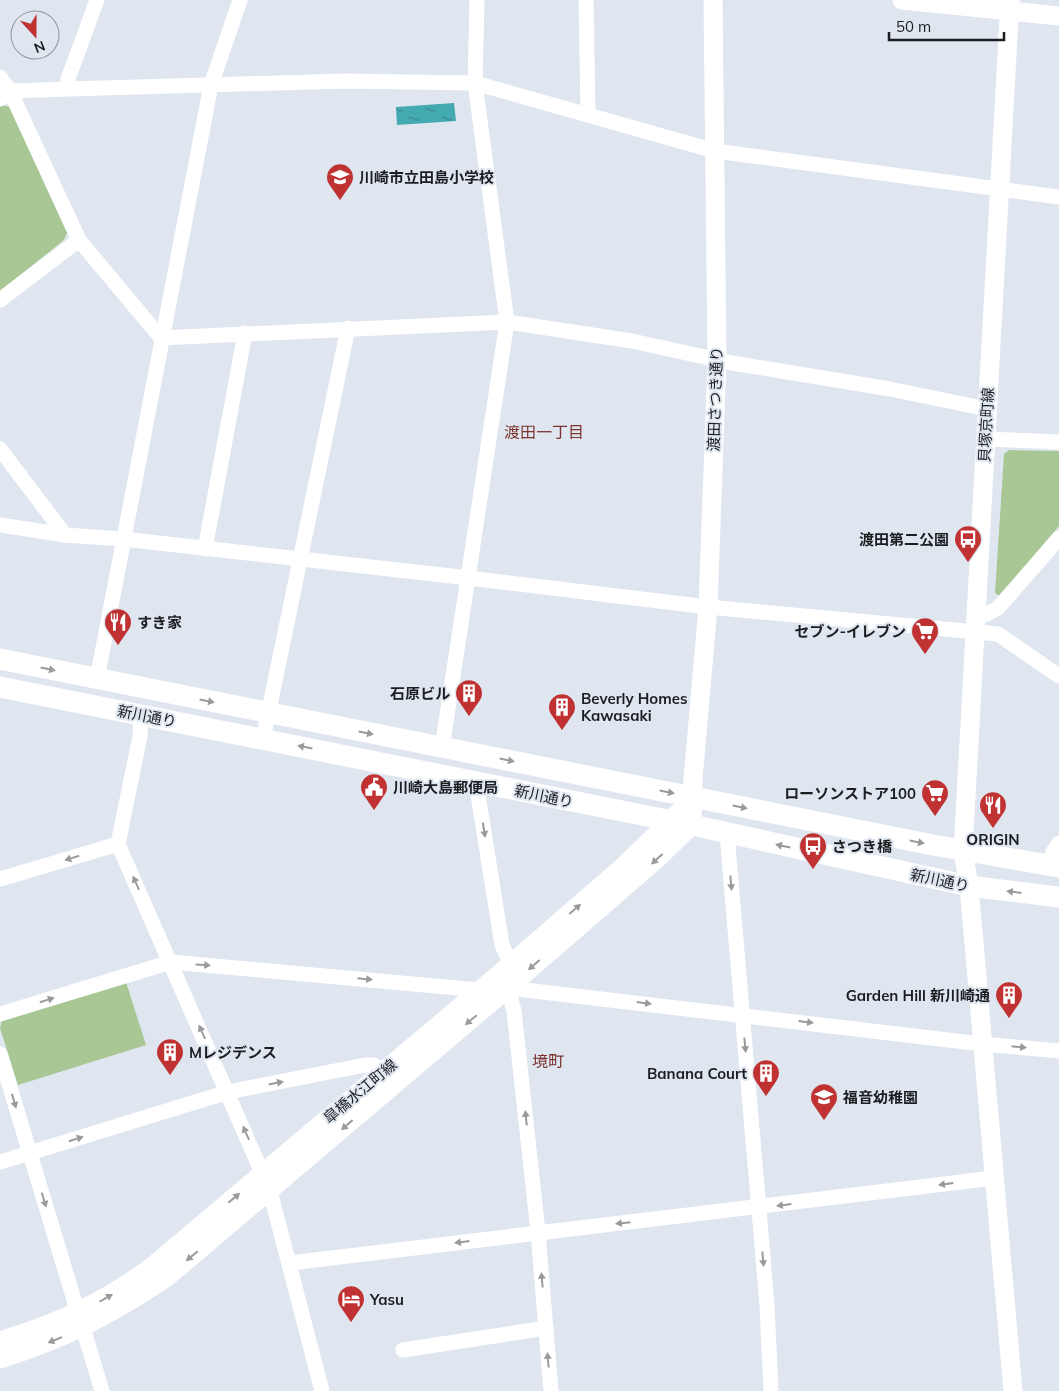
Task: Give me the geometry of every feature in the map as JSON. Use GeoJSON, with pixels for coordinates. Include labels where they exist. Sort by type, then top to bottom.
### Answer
{"type":"FeatureCollection","features":[{"type":"Feature","properties":{"kind":"main road","name":"新川通り"},"geometry":{"type":"LineString","coordinates":[[0,659],[962,851],[1055,867]]}},
{"type":"Feature","properties":{"kind":"main road"},"geometry":{"type":"LineString","coordinates":[[91,704],[97,679]]}},
{"type":"Feature","properties":{"kind":"main road","name":"新川通り"},"geometry":{"type":"LineString","coordinates":[[0,686],[669,822],[692,825],[968,886],[1054,896]]}},
{"type":"Feature","properties":{"kind":"main road"},"geometry":{"type":"LineString","coordinates":[[141,714],[146,689]]}},
{"type":"Feature","properties":{"kind":"main road"},"geometry":{"type":"LineString","coordinates":[[438,774],[442,748]]}},
{"type":"Feature","properties":{"kind":"main road"},"geometry":{"type":"LineString","coordinates":[[476,782],[482,756]]}},
{"type":"Feature","properties":{"kind":"main road"},"geometry":{"type":"LineString","coordinates":[[882,868],[889,836]]}},
{"type":"Feature","properties":{"kind":"main road"},"geometry":{"type":"LineString","coordinates":[[1054,896],[1055,867]]}},
{"type":"Feature","properties":{"kind":"street"},"geometry":{"type":"LineString","coordinates":[[68,89],[68,79],[97,0]]}},
{"type":"Feature","properties":{"kind":"street"},"geometry":{"type":"LineString","coordinates":[[97,679],[211,85],[240,0]]}},
{"type":"Feature","properties":{"kind":"street"},"geometry":{"type":"LineString","coordinates":[[442,748],[507,322],[474,83],[477,0]]}},
{"type":"Feature","properties":{"kind":"street"},"geometry":{"type":"LineString","coordinates":[[586,0],[588,114]]}},
{"type":"Feature","properties":{"kind":"street","name":"渡田さつき通り"},"geometry":{"type":"LineString","coordinates":[[692,825],[692,797],[708,608],[717,360],[713,0]]}},
{"type":"Feature","properties":{"kind":"street"},"geometry":{"type":"LineString","coordinates":[[902,0],[1010,6],[1059,16]]}},
{"type":"Feature","properties":{"kind":"street","name":"貝塚京町線"},"geometry":{"type":"LineString","coordinates":[[1010,6],[962,851],[968,886],[1013,1391]]}},
{"type":"Feature","properties":{"kind":"street"},"geometry":{"type":"LineString","coordinates":[[0,77],[5,95],[79,240],[161,338]]}},
{"type":"Feature","properties":{"kind":"street"},"geometry":{"type":"LineString","coordinates":[[5,95],[68,89],[344,81],[474,83],[715,150],[1059,197]]}},
{"type":"Feature","properties":{"kind":"street"},"geometry":{"type":"LineString","coordinates":[[0,300],[79,240]]}},
{"type":"Feature","properties":{"kind":"street"},"geometry":{"type":"LineString","coordinates":[[161,338],[507,322],[632,341],[717,360],[890,389],[987,409]]}},
{"type":"Feature","properties":{"kind":"street"},"geometry":{"type":"LineString","coordinates":[[263,739],[348,328]]}},
{"type":"Feature","properties":{"kind":"street"},"geometry":{"type":"LineString","coordinates":[[205,549],[245,333]]}},
{"type":"Feature","properties":{"kind":"street"},"geometry":{"type":"LineString","coordinates":[[985,439],[1059,442]]}},
{"type":"Feature","properties":{"kind":"street"},"geometry":{"type":"LineString","coordinates":[[0,449],[65,535]]}},
{"type":"Feature","properties":{"kind":"street"},"geometry":{"type":"LineString","coordinates":[[0,524],[65,535],[123,539],[468,578],[708,608],[975,624],[998,634],[1059,676]]}},
{"type":"Feature","properties":{"kind":"street"},"geometry":{"type":"LineString","coordinates":[[975,624],[998,608],[1059,538]]}},
{"type":"Feature","properties":{"kind":"street"},"geometry":{"type":"LineString","coordinates":[[141,714],[140,736],[118,844],[270,1191],[322,1391]]}},
{"type":"Feature","properties":{"kind":"street"},"geometry":{"type":"LineString","coordinates":[[476,782],[502,945],[511,964],[508,988],[514,1011],[538,1232],[551,1391]]}},
{"type":"Feature","properties":{"kind":"street","name":"皐橋水江町線"},"geometry":{"type":"LineString","coordinates":[[0,1359],[54,1341],[154,1265],[511,964],[625,865],[692,797]]}},
{"type":"Feature","properties":{"kind":"street","name":"皐橋水江町線"},"geometry":{"type":"LineString","coordinates":[[0,1341],[45,1327],[114,1312],[167,1277],[508,988],[659,857],[692,825]]}},
{"type":"Feature","properties":{"kind":"street"},"geometry":{"type":"LineString","coordinates":[[727,834],[759,1208],[771,1391]]}},
{"type":"Feature","properties":{"kind":"street"},"geometry":{"type":"LineString","coordinates":[[1055,867],[1053,852],[1059,843]]}},
{"type":"Feature","properties":{"kind":"street"},"geometry":{"type":"LineString","coordinates":[[0,879],[118,844]]}},
{"type":"Feature","properties":{"kind":"street"},"geometry":{"type":"LineString","coordinates":[[0,1014],[171,962],[479,990],[508,988],[742,1014],[982,1044],[1059,1051]]}},
{"type":"Feature","properties":{"kind":"street"},"geometry":{"type":"LineString","coordinates":[[0,1054],[102,1391]]}},
{"type":"Feature","properties":{"kind":"street"},"geometry":{"type":"LineString","coordinates":[[0,1162],[228,1092],[365,1065],[374,1065],[382,1072]]}},
{"type":"Feature","properties":{"kind":"street"},"geometry":{"type":"LineString","coordinates":[[290,1263],[538,1232],[759,1208],[994,1178]]}},
{"type":"Feature","properties":{"kind":"street"},"geometry":{"type":"LineString","coordinates":[[403,1350],[546,1328]]}},
{"type":"Feature","properties":{"kind":"green space"},"geometry":{"type":"Polygon","coordinates":[[[2,105],[10,107],[67,233],[64,240],[0,291],[0,107],[2,105]]]}},
{"type":"Feature","properties":{"kind":"green space"},"geometry":{"type":"Polygon","coordinates":[[[1009,450],[1059,451],[1059,526],[1000,596],[995,593],[1004,454],[1009,450]]]}},
{"type":"Feature","properties":{"kind":"green space"},"geometry":{"type":"Polygon","coordinates":[[[126,982],[146,1045],[18,1085],[0,1028],[2,1020],[126,982]]]}},
{"type":"Feature","properties":{"kind":"water"},"geometry":{"type":"Polygon","coordinates":[[[454,103],[456,121],[397,125],[396,107],[454,103]]]}},
{"type":"Feature","properties":{"kind":"place","name":"川崎市立田島小学校"},"geometry":{"type":"Point","coordinates":[340,201]}},
{"type":"Feature","properties":{"kind":"place","name":"渡田第二公園"},"geometry":{"type":"Point","coordinates":[968,563]}},
{"type":"Feature","properties":{"kind":"place","name":"すき家"},"geometry":{"type":"Point","coordinates":[118,646]}},
{"type":"Feature","properties":{"kind":"place","name":"セブン-イレブン"},"geometry":{"type":"Point","coordinates":[925,655]}},
{"type":"Feature","properties":{"kind":"place","name":"石原ビル"},"geometry":{"type":"Point","coordinates":[469,717]}},
{"type":"Feature","properties":{"kind":"place","name":"Beverly Homes Kawasaki"},"geometry":{"type":"Point","coordinates":[562,731]}},
{"type":"Feature","properties":{"kind":"place","name":"川崎大島郵便局"},"geometry":{"type":"Point","coordinates":[374,811]}},
{"type":"Feature","properties":{"kind":"place","name":"ローソンストア100"},"geometry":{"type":"Point","coordinates":[935,817]}},
{"type":"Feature","properties":{"kind":"place","name":"ORIGIN"},"geometry":{"type":"Point","coordinates":[993,829]}},
{"type":"Feature","properties":{"kind":"place","name":"さつき橋"},"geometry":{"type":"Point","coordinates":[813,870]}},
{"type":"Feature","properties":{"kind":"place","name":"Garden Hill 新川崎通"},"geometry":{"type":"Point","coordinates":[1009,1019]}},
{"type":"Feature","properties":{"kind":"place","name":"Mレジデンス"},"geometry":{"type":"Point","coordinates":[170,1076]}},
{"type":"Feature","properties":{"kind":"place","name":"Banana Court"},"geometry":{"type":"Point","coordinates":[766,1097]}},
{"type":"Feature","properties":{"kind":"place","name":"福音幼稚園"},"geometry":{"type":"Point","coordinates":[824,1121]}},
{"type":"Feature","properties":{"kind":"place","name":"Yasu"},"geometry":{"type":"Point","coordinates":[351,1323]}},
{"type":"Feature","properties":{"kind":"district","name":"渡田一丁目"},"geometry":{"type":"Point","coordinates":[544,432]}},
{"type":"Feature","properties":{"kind":"district","name":"境町"},"geometry":{"type":"Point","coordinates":[548,1061]}}]}
